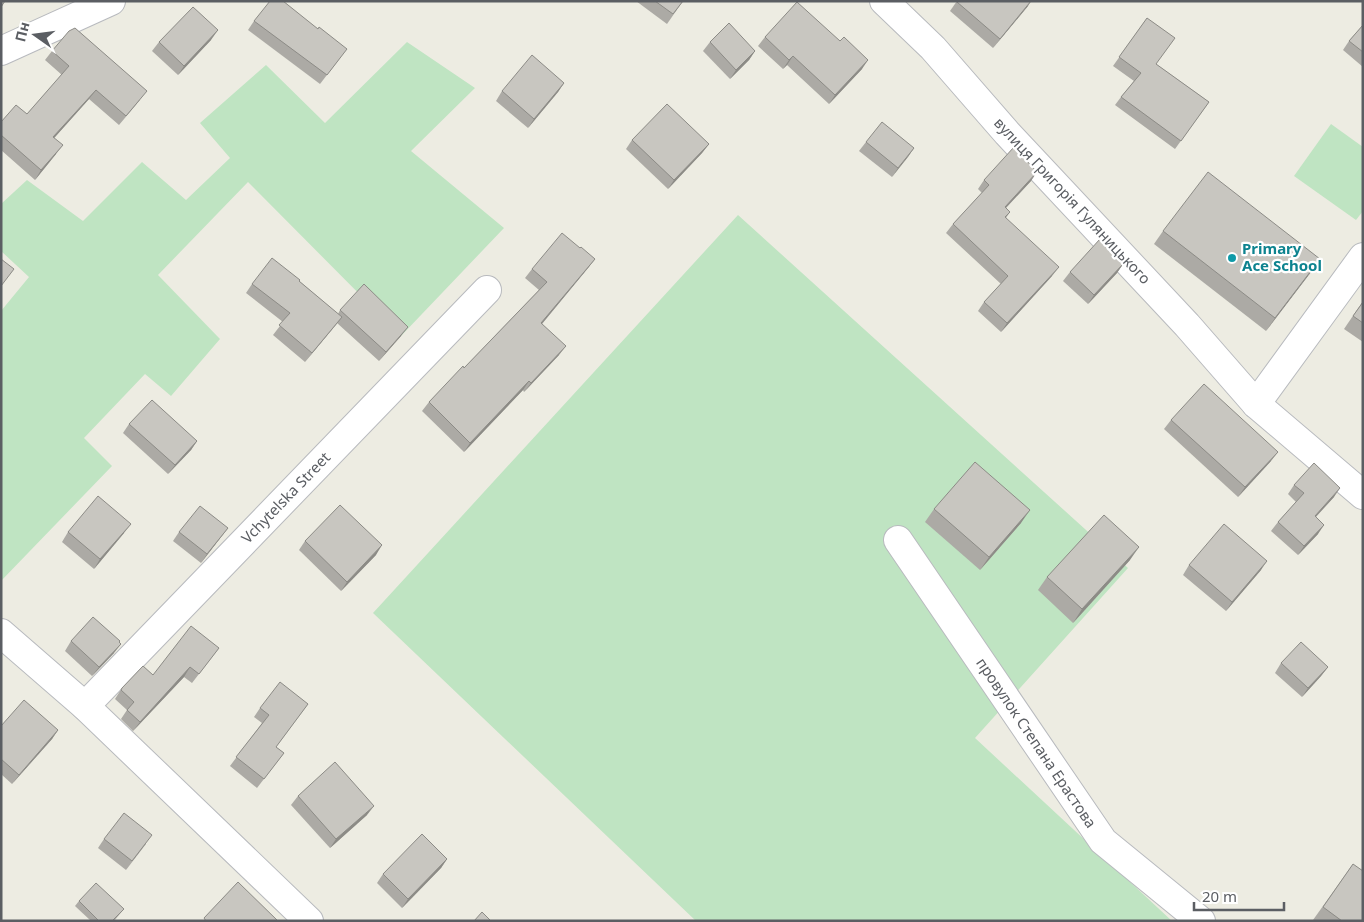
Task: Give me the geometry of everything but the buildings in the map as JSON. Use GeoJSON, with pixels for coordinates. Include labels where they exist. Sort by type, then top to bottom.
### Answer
{"type":"FeatureCollection","features":[{"type":"Feature","properties":{"kind":"street"},"geometry":{"type":"LineString","coordinates":[[1,51],[111,1]]}},
{"type":"Feature","properties":{"kind":"street","name":"вулиця Григорія Гуляницького"},"geometry":{"type":"LineString","coordinates":[[884,1],[933,48],[1008,133],[1187,325],[1256,404],[1363,495]]}},
{"type":"Feature","properties":{"kind":"street"},"geometry":{"type":"LineString","coordinates":[[1256,404],[1363,257]]}},
{"type":"Feature","properties":{"kind":"street","name":"Vchytelska Street"},"geometry":{"type":"LineString","coordinates":[[85,706],[487,290]]}},
{"type":"Feature","properties":{"kind":"street","name":"провулок Степана Ерастова"},"geometry":{"type":"LineString","coordinates":[[898,540],[1103,841],[1201,921]]}},
{"type":"Feature","properties":{"kind":"street"},"geometry":{"type":"LineString","coordinates":[[1,633],[85,706],[309,921]]}},
{"type":"Feature","properties":{"kind":"green space"},"geometry":{"type":"Polygon","coordinates":[[[407,42],[475,88],[411,151],[504,228],[401,336],[248,182],[158,275],[220,339],[171,396],[145,374],[84,438],[112,466],[1,581],[1,311],[29,277],[1,251],[1,204],[27,180],[83,221],[142,162],[186,200],[230,158],[200,123],[266,65],[325,123],[407,42]]]}},
{"type":"Feature","properties":{"kind":"green space"},"geometry":{"type":"Polygon","coordinates":[[[1331,124],[1363,147],[1363,211],[1356,220],[1294,176],[1331,124]]]}},
{"type":"Feature","properties":{"kind":"green space"},"geometry":{"type":"Polygon","coordinates":[[[738,215],[1128,568],[975,738],[1172,921],[696,921],[373,613],[738,215]]]}},
{"type":"Feature","properties":{"kind":"place","name":"Primary Ace School"},"geometry":{"type":"Point","coordinates":[1232,258]}}]}
